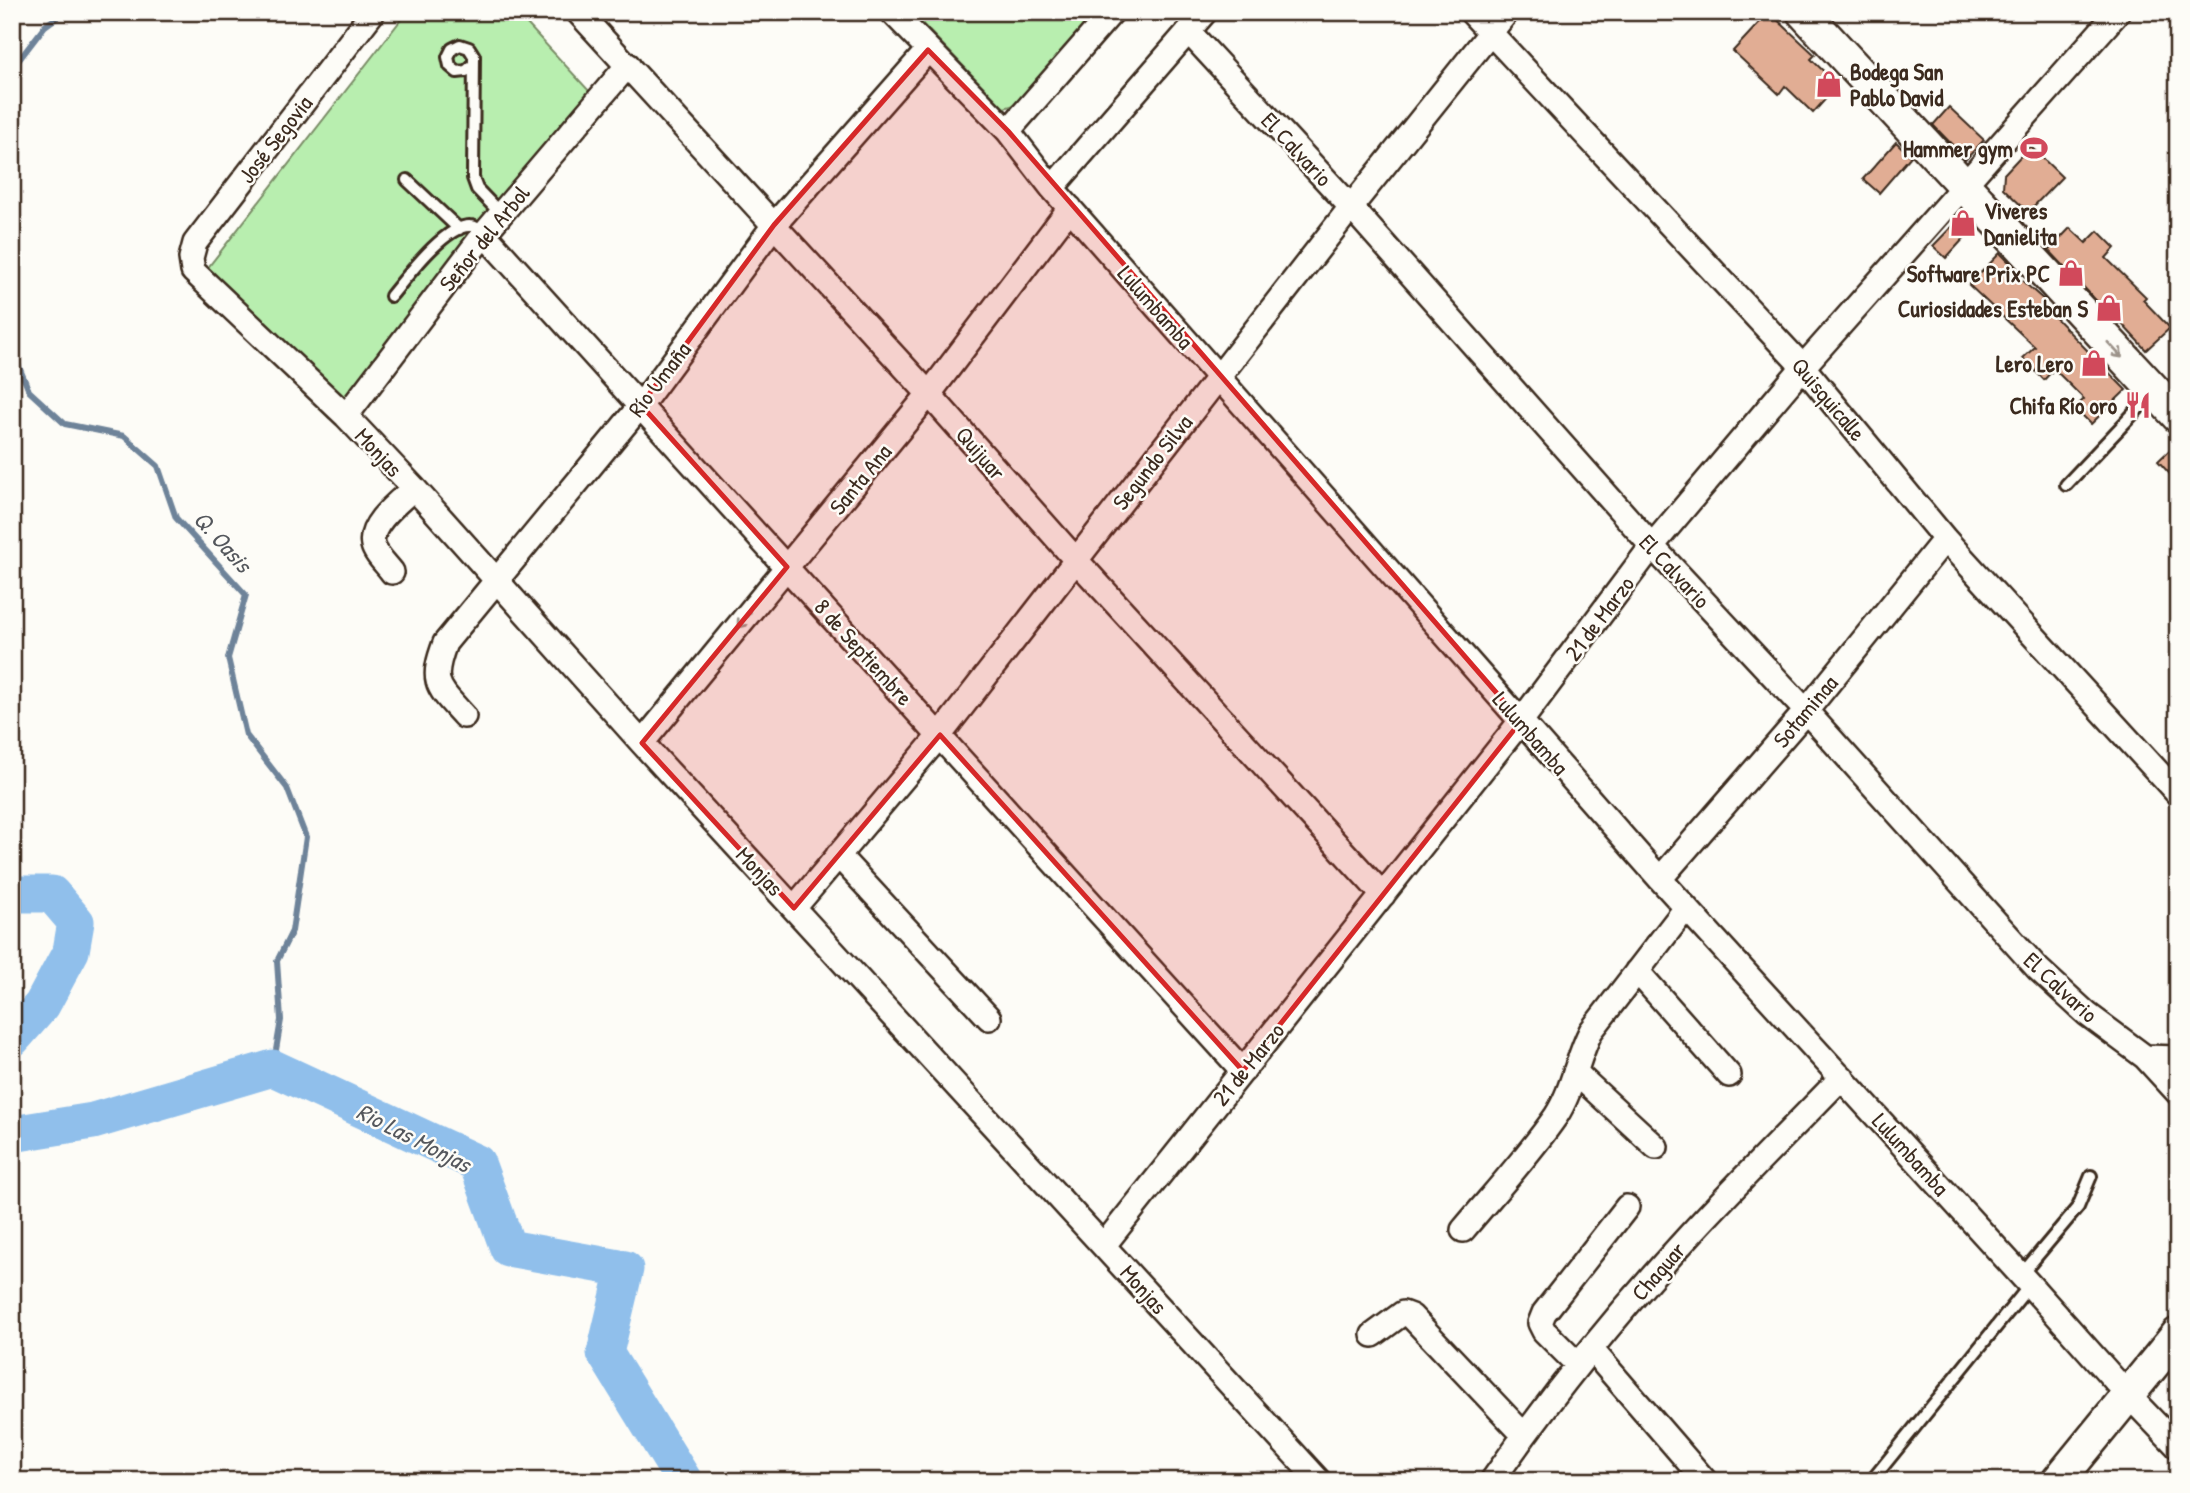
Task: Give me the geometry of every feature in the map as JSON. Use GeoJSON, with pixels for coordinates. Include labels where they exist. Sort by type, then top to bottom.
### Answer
{"type":"FeatureCollection","features":[{"type":"Feature","properties":{"kind":"main road"},"geometry":{"type":"LineString","coordinates":[[1803,12],[2178,416]]}},
{"type":"Feature","properties":{"kind":"main road"},"geometry":{"type":"LineString","coordinates":[[2058,1481],[2178,1334]]}},
{"type":"Feature","properties":{"kind":"street","name":"José Segovia"},"geometry":{"type":"LineString","coordinates":[[193,271],[191,258],[195,243],[373,12]]}},
{"type":"Feature","properties":{"kind":"street","name":"Quijuar"},"geometry":{"type":"LineString","coordinates":[[578,12],[929,394],[1076,560],[1382,895]]}},
{"type":"Feature","properties":{"kind":"street","name":"Lulumbamba"},"geometry":{"type":"LineString","coordinates":[[892,12],[1008,131],[1052,188],[1660,879],[2178,1447]]}},
{"type":"Feature","properties":{"kind":"street"},"geometry":{"type":"LineString","coordinates":[[1008,131],[1112,12]]}},
{"type":"Feature","properties":{"kind":"street","name":"Quisquicalle"},"geometry":{"type":"LineString","coordinates":[[1471,12],[1803,367],[1945,539],[2178,794]]}},
{"type":"Feature","properties":{"kind":"street","name":"Segundo Silva"},"geometry":{"type":"LineString","coordinates":[[794,908],[940,735],[1351,207],[1507,12]]}},
{"type":"Feature","properties":{"kind":"street","name":"21 de Marzo"},"geometry":{"type":"LineString","coordinates":[[1104,1245],[1521,721],[1652,546],[1803,367],[2118,12]]}},
{"type":"Feature","properties":{"kind":"street"},"geometry":{"type":"LineString","coordinates":[[1052,188],[1204,13]]}},
{"type":"Feature","properties":{"kind":"street","name":"El Calvario"},"geometry":{"type":"LineString","coordinates":[[1189,32],[1351,207],[1652,546],[1806,711],[2038,969],[2087,1014],[2145,1057],[2178,1093]]}},
{"type":"Feature","properties":{"kind":"street","name":"Río Umaña"},"geometry":{"type":"LineString","coordinates":[[464,716],[441,690],[436,678],[444,643],[641,405],[774,225],[928,50]]}},
{"type":"Feature","properties":{"kind":"street","name":"Señor del Arbol"},"geometry":{"type":"LineString","coordinates":[[346,416],[484,234],[628,65]]}},
{"type":"Feature","properties":{"kind":"street","name":"Santa Ana"},"geometry":{"type":"LineString","coordinates":[[642,743],[929,394],[1070,208]]}},
{"type":"Feature","properties":{"kind":"street","name":"8 de Septiembre"},"geometry":{"type":"LineString","coordinates":[[484,234],[1243,1070]]}},
{"type":"Feature","properties":{"kind":"street","name":"Monjas"},"geometry":{"type":"LineString","coordinates":[[193,271],[346,416],[414,488],[642,743],[1319,1481]]}},
{"type":"Feature","properties":{"kind":"street"},"geometry":{"type":"LineString","coordinates":[[392,572],[373,547],[373,535],[379,522],[414,488]]}},
{"type":"Feature","properties":{"kind":"street","name":"Sotaminaa"},"geometry":{"type":"LineString","coordinates":[[1660,879],[1806,711],[1945,539]]}},
{"type":"Feature","properties":{"kind":"street"},"geometry":{"type":"LineString","coordinates":[[838,855],[989,1018]]}},
{"type":"Feature","properties":{"kind":"street"},"geometry":{"type":"LineString","coordinates":[[1464,1230],[1556,1115],[1569,1091],[1580,1051],[1591,1031],[1686,908]]}},
{"type":"Feature","properties":{"kind":"street"},"geometry":{"type":"LineString","coordinates":[[1637,971],[1729,1075]]}},
{"type":"Feature","properties":{"kind":"street"},"geometry":{"type":"LineString","coordinates":[[2145,1057],[2178,1058]]}},
{"type":"Feature","properties":{"kind":"street"},"geometry":{"type":"LineString","coordinates":[[1575,1072],[1656,1147]]}},
{"type":"Feature","properties":{"kind":"street","name":"Chaguar"},"geometry":{"type":"LineString","coordinates":[[1492,1481],[1584,1357],[1686,1239],[1842,1077]]}},
{"type":"Feature","properties":{"kind":"street"},"geometry":{"type":"LineString","coordinates":[[1627,1207],[1544,1313],[1540,1323],[1544,1331],[1584,1357],[1705,1481]]}},
{"type":"Feature","properties":{"kind":"street"},"geometry":{"type":"LineString","coordinates":[[1373,1335],[1403,1312],[1410,1316],[1524,1435]]}},
{"type":"Feature","properties":{"kind":"lane"},"geometry":{"type":"LineString","coordinates":[[473,65],[473,178],[477,189],[501,214]]}},
{"type":"Feature","properties":{"kind":"lane"},"geometry":{"type":"LineString","coordinates":[[407,180],[459,229]]}},
{"type":"Feature","properties":{"kind":"lane"},"geometry":{"type":"LineString","coordinates":[[391,296],[428,251],[459,229],[474,226],[484,234]]}},
{"type":"Feature","properties":{"kind":"lane"},"geometry":{"type":"LineString","coordinates":[[2066,485],[2154,392]]}},
{"type":"Feature","properties":{"kind":"lane"},"geometry":{"type":"LineString","coordinates":[[1872,1480],[2026,1280],[2078,1207],[2091,1176]]}},
{"type":"Feature","properties":{"kind":"highlighted area"},"geometry":{"type":"Polygon","coordinates":[[[928,50],[1008,131],[1521,721],[1243,1071],[940,735],[794,908],[642,743],[787,567],[641,405],[774,225],[928,50]]]}},
{"type":"Feature","properties":{"kind":"green space"},"geometry":{"type":"Polygon","coordinates":[[[407,12],[516,12],[591,93],[329,418],[196,283],[407,12]]]}},
{"type":"Feature","properties":{"kind":"green space"},"geometry":{"type":"Polygon","coordinates":[[[911,12],[1096,12],[1018,104],[1004,108],[911,12]]]}},
{"type":"Feature","properties":{"kind":"building"},"geometry":{"type":"Polygon","coordinates":[[[1769,12],[1815,55],[1811,59],[1838,85],[1813,113],[1785,86],[1779,94],[1733,51],[1769,12]]]}},
{"type":"Feature","properties":{"kind":"building"},"geometry":{"type":"Polygon","coordinates":[[[1949,107],[1984,140],[1966,159],[1933,125],[1949,107]]]}},
{"type":"Feature","properties":{"kind":"building"},"geometry":{"type":"Polygon","coordinates":[[[1896,142],[1911,156],[1879,193],[1863,179],[1896,142]]]}},
{"type":"Feature","properties":{"kind":"building"},"geometry":{"type":"Polygon","coordinates":[[[2030,146],[2062,177],[2028,212],[2003,188],[2004,174],[2030,146]]]}},
{"type":"Feature","properties":{"kind":"building"},"geometry":{"type":"Polygon","coordinates":[[[1967,217],[1976,225],[1946,258],[1933,246],[1959,219],[1967,217]]]}},
{"type":"Feature","properties":{"kind":"building"},"geometry":{"type":"Polygon","coordinates":[[[2070,228],[2086,243],[2098,231],[2115,248],[2106,258],[2146,297],[2143,300],[2170,328],[2146,350],[2049,250],[2070,228]]]}},
{"type":"Feature","properties":{"kind":"building"},"geometry":{"type":"Polygon","coordinates":[[[2000,253],[2021,274],[2018,277],[2044,300],[2041,303],[2126,390],[2091,424],[2075,408],[2084,399],[2054,369],[2044,380],[2023,358],[2035,347],[1969,285],[2000,253]]]}},
{"type":"Feature","properties":{"kind":"building"},"geometry":{"type":"Polygon","coordinates":[[[2178,442],[2178,483],[2158,461],[2178,442]]]}},
{"type":"Feature","properties":{"kind":"waterway","name":"Q. Oasis"},"geometry":{"type":"LineString","coordinates":[[12,69],[45,26],[64,12]]}},
{"type":"Feature","properties":{"kind":"waterway","name":"Q. Oasis"},"geometry":{"type":"LineString","coordinates":[[12,350],[29,391],[65,424],[124,436],[158,466],[176,518],[246,595],[228,658],[246,735],[287,788],[306,837],[292,931],[277,961],[281,1020],[273,1068]]}},
{"type":"Feature","properties":{"kind":"waterway","name":"Rio Las Monjas"},"geometry":{"type":"LineString","coordinates":[[12,894],[52,894],[76,922],[71,951],[42,1005],[12,1039]]}},
{"type":"Feature","properties":{"kind":"waterway","name":"Rio Las Monjas"},"geometry":{"type":"LineString","coordinates":[[12,1134],[93,1121],[273,1068],[477,1163],[508,1248],[625,1269],[605,1353],[684,1481]]}},
{"type":"Feature","properties":{"kind":"place","name":"Bodega San Pablo David"},"geometry":{"type":"Point","coordinates":[1829,84]}},
{"type":"Feature","properties":{"kind":"place","name":"Hammer gym"},"geometry":{"type":"Point","coordinates":[2034,148]}},
{"type":"Feature","properties":{"kind":"place","name":"Viveres Danielita"},"geometry":{"type":"Point","coordinates":[1963,223]}},
{"type":"Feature","properties":{"kind":"place","name":"Software Prix PC"},"geometry":{"type":"Point","coordinates":[2071,273]}},
{"type":"Feature","properties":{"kind":"place","name":"Curiosidades Esteban S"},"geometry":{"type":"Point","coordinates":[2109,308]}},
{"type":"Feature","properties":{"kind":"place","name":"Lero Lero"},"geometry":{"type":"Point","coordinates":[2094,363]}},
{"type":"Feature","properties":{"kind":"place","name":"Chifa Río oro"},"geometry":{"type":"Point","coordinates":[2138,405]}}]}
